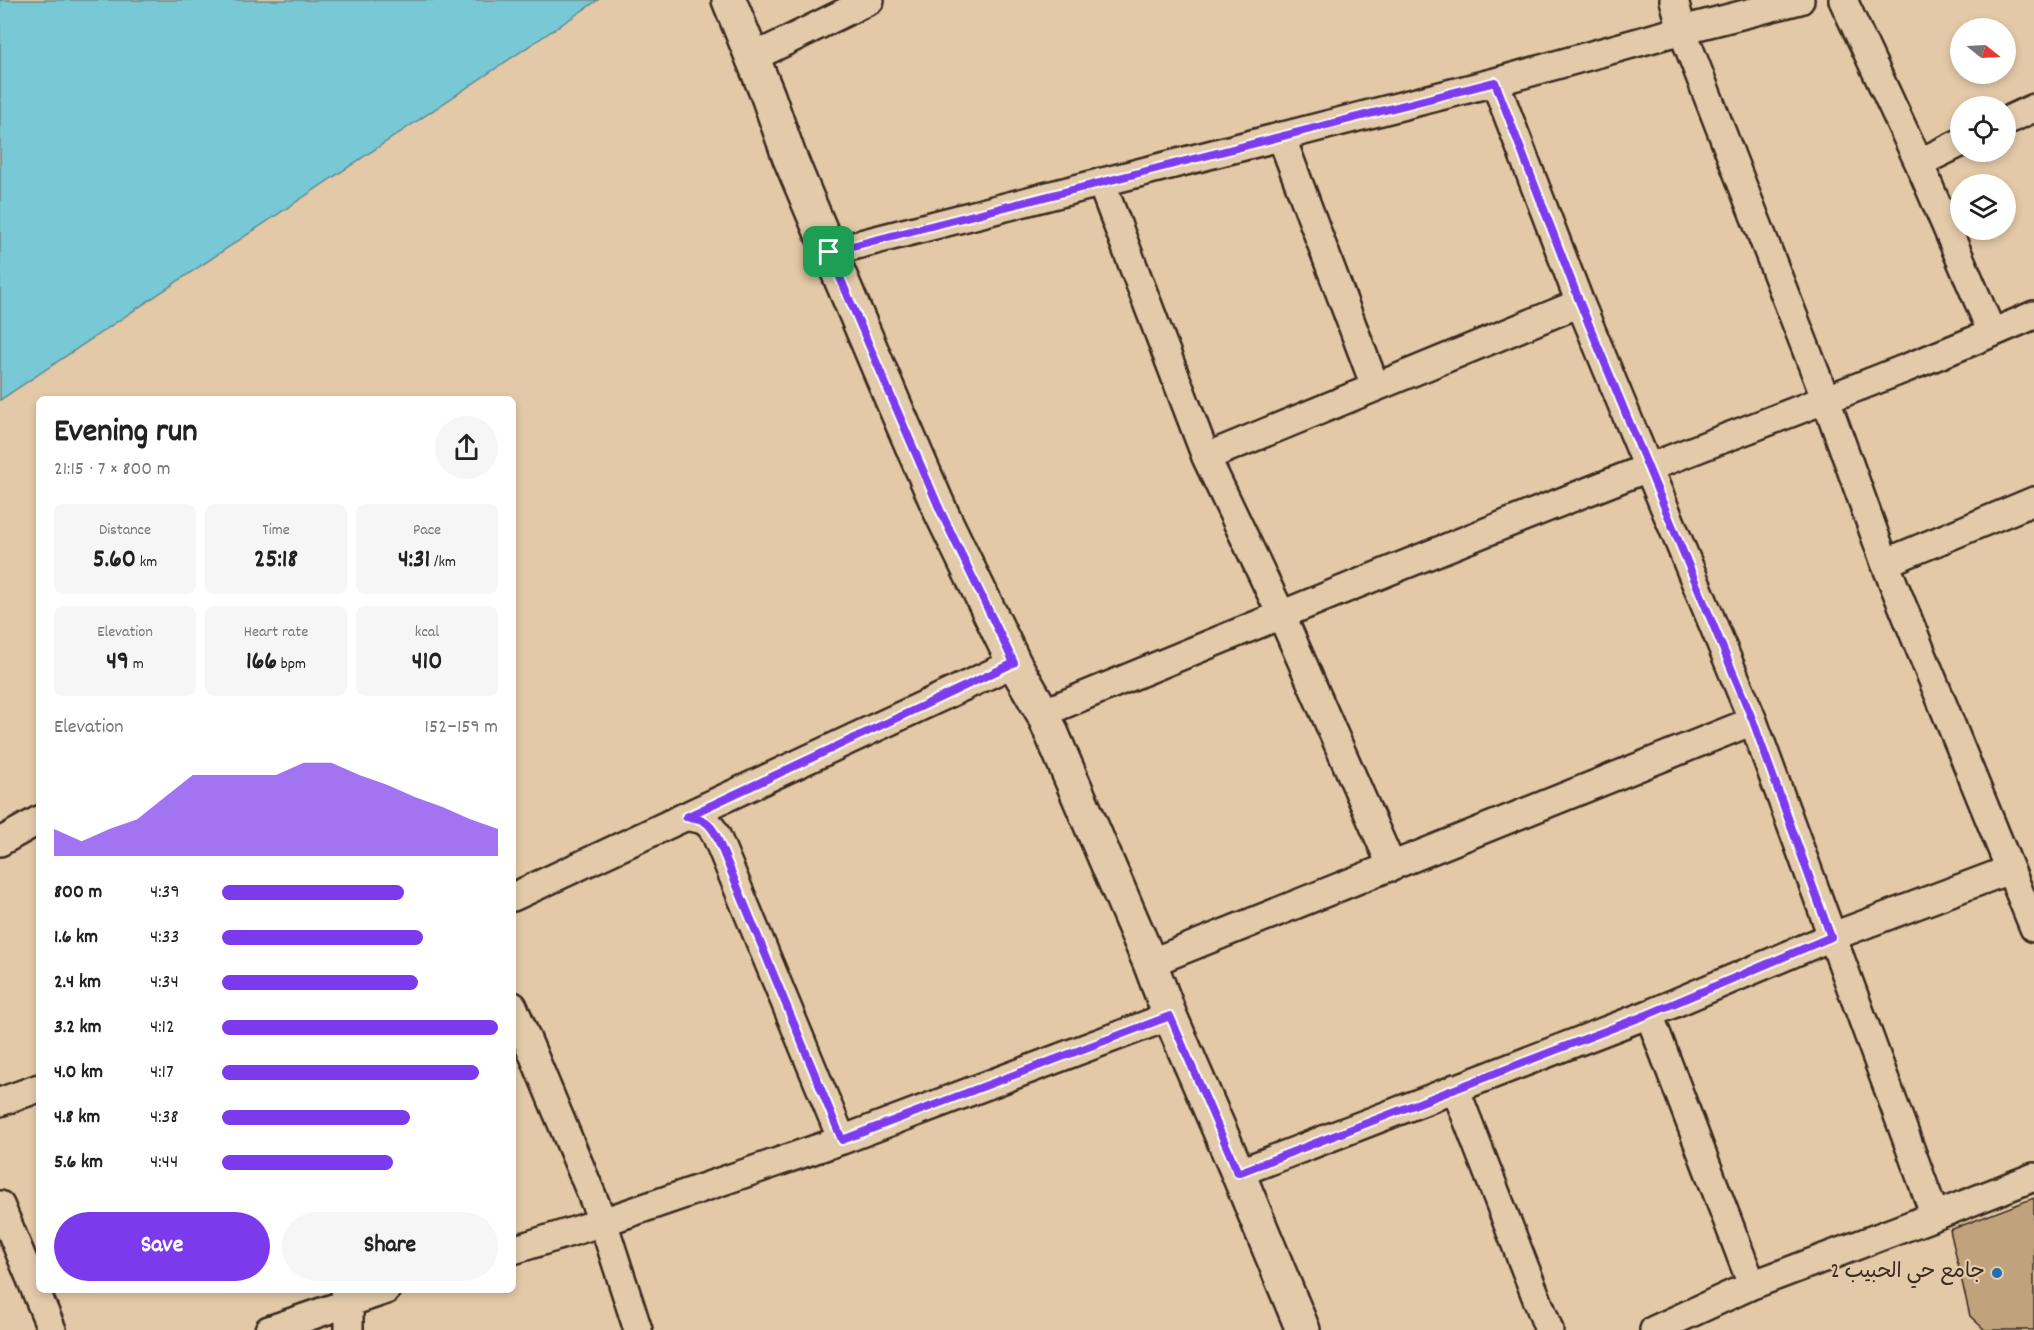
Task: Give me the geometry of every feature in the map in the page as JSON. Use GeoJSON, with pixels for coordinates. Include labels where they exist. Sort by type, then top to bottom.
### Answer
{"type":"FeatureCollection","features":[{"type":"Feature","properties":{"kind":"street"},"geometry":{"type":"LineString","coordinates":[[729,0],[768,96],[789,156],[940,510],[1014,663],[1043,713],[1303,1330]]}},
{"type":"Feature","properties":{"kind":"street"},"geometry":{"type":"LineString","coordinates":[[752,58],[870,0]]}},
{"type":"Feature","properties":{"kind":"street"},"geometry":{"type":"LineString","coordinates":[[1674,0],[1683,30],[1826,400],[1885,563],[2034,928]]}},
{"type":"Feature","properties":{"kind":"street"},"geometry":{"type":"LineString","coordinates":[[829,252],[1495,82],[1800,0]]}},
{"type":"Feature","properties":{"kind":"street"},"geometry":{"type":"LineString","coordinates":[[1843,0],[1919,163],[1992,333]]}},
{"type":"Feature","properties":{"kind":"street"},"geometry":{"type":"LineString","coordinates":[[1495,82],[1580,303],[1753,721],[1935,1216]]}},
{"type":"Feature","properties":{"kind":"street"},"geometry":{"type":"LineString","coordinates":[[2016,117],[2034,108]]}},
{"type":"Feature","properties":{"kind":"street"},"geometry":{"type":"LineString","coordinates":[[1281,136],[1375,386]]}},
{"type":"Feature","properties":{"kind":"street"},"geometry":{"type":"LineString","coordinates":[[1919,163],[1950,148]]}},
{"type":"Feature","properties":{"kind":"street"},"geometry":{"type":"LineString","coordinates":[[1101,182],[1206,457],[1281,614],[1392,867]]}},
{"type":"Feature","properties":{"kind":"street"},"geometry":{"type":"LineString","coordinates":[[1206,457],[1580,303]]}},
{"type":"Feature","properties":{"kind":"street"},"geometry":{"type":"LineString","coordinates":[[1043,713],[1281,614],[1647,468],[1826,400],[2034,315]]}},
{"type":"Feature","properties":{"kind":"street"},"geometry":{"type":"LineString","coordinates":[[1885,563],[2034,501]]}},
{"type":"Feature","properties":{"kind":"street"},"geometry":{"type":"LineString","coordinates":[[516,896],[1014,663]]}},
{"type":"Feature","properties":{"kind":"street"},"geometry":{"type":"LineString","coordinates":[[1150,963],[1753,721]]}},
{"type":"Feature","properties":{"kind":"street"},"geometry":{"type":"LineString","coordinates":[[686,817],[700,818],[710,823],[716,835],[842,1140]]}},
{"type":"Feature","properties":{"kind":"street"},"geometry":{"type":"LineString","coordinates":[[0,842],[36,822]]}},
{"type":"Feature","properties":{"kind":"street"},"geometry":{"type":"LineString","coordinates":[[1238,1173],[1649,1014],[1831,937],[2010,870]]}},
{"type":"Feature","properties":{"kind":"street"},"geometry":{"type":"LineString","coordinates":[[516,1013],[603,1222],[638,1330]]}},
{"type":"Feature","properties":{"kind":"street"},"geometry":{"type":"LineString","coordinates":[[1649,1014],[1752,1285]]}},
{"type":"Feature","properties":{"kind":"street"},"geometry":{"type":"LineString","coordinates":[[516,1249],[603,1222],[842,1140],[1170,1016]]}},
{"type":"Feature","properties":{"kind":"street"},"geometry":{"type":"LineString","coordinates":[[1455,1088],[1549,1330]]}},
{"type":"Feature","properties":{"kind":"street"},"geometry":{"type":"LineString","coordinates":[[0,1102],[36,1089]]}},
{"type":"Feature","properties":{"kind":"street"},"geometry":{"type":"LineString","coordinates":[[1654,1330],[1752,1285],[2034,1177]]}},
{"type":"Feature","properties":{"kind":"street"},"geometry":{"type":"LineString","coordinates":[[0,1205],[36,1292]]}},
{"type":"Feature","properties":{"kind":"street"},"geometry":{"type":"LineString","coordinates":[[37,1293],[52,1330]]}},
{"type":"Feature","properties":{"kind":"street"},"geometry":{"type":"LineString","coordinates":[[269,1330],[347,1296],[366,1293]]}},
{"type":"Feature","properties":{"kind":"street"},"geometry":{"type":"LineString","coordinates":[[347,1296],[350,1330]]}},
{"type":"Feature","properties":{"kind":"water"},"geometry":{"type":"Polygon","coordinates":[[[0,0],[598,0],[0,400],[0,0]]]}},
{"type":"Feature","properties":{"kind":"building","name":"جامع حي الحبيب 2"},"geometry":{"type":"Polygon","coordinates":[[[2034,1198],[2034,1330],[1985,1330],[1970,1316],[1950,1230],[2034,1198]]]}},
{"type":"Feature","properties":{"kind":"place","name":"جامع حي الحبيب 2"},"geometry":{"type":"Point","coordinates":[1997,1273]}},
{"type":"Feature","properties":{"kind":"route"},"geometry":{"type":"LineString","coordinates":[[1495,82],[1580,303],[1753,721],[1831,937],[1649,1014],[1238,1173],[1170,1016],[842,1140],[716,835],[710,823],[700,818],[686,817],[1014,663],[940,510],[829,252],[1495,82]]}}]}
